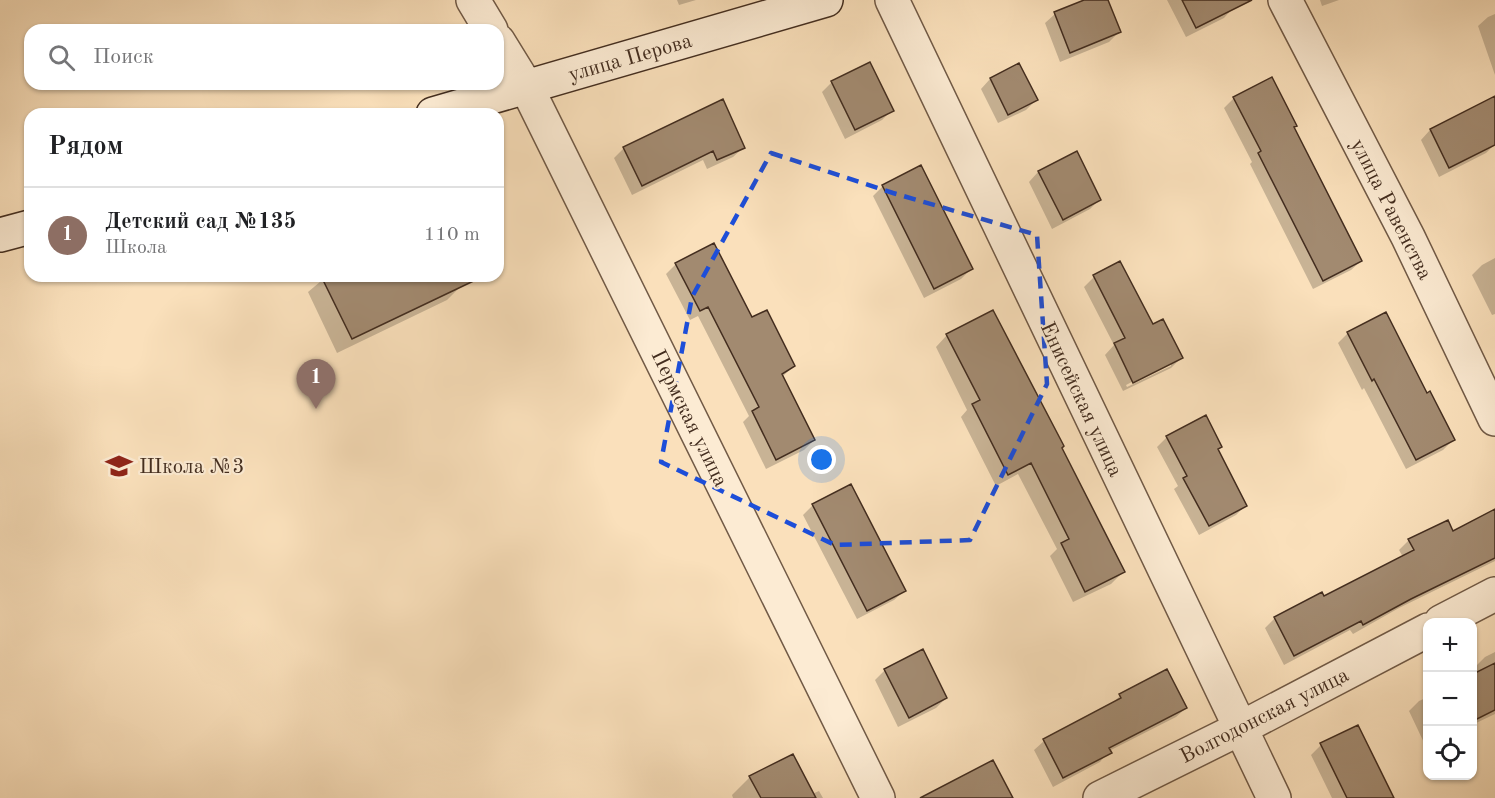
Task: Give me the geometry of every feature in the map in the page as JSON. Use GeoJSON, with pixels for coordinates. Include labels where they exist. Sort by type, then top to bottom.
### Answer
{"type":"FeatureCollection","features":[{"type":"Feature","properties":{"kind":"street"},"geometry":{"type":"LineString","coordinates":[[473,0],[487,24]]}},
{"type":"Feature","properties":{"kind":"street","name":"улица Перова"},"geometry":{"type":"LineString","coordinates":[[455,108],[826,0]]}},
{"type":"Feature","properties":{"kind":"street","name":"Енисейская улица"},"geometry":{"type":"LineString","coordinates":[[892,0],[1274,798]]}},
{"type":"Feature","properties":{"kind":"street","name":"улица Равенства"},"geometry":{"type":"LineString","coordinates":[[1285,0],[1408,237],[1495,419]]}},
{"type":"Feature","properties":{"kind":"street","name":"Пермская улица"},"geometry":{"type":"LineString","coordinates":[[504,51],[527,88],[878,798]]}},
{"type":"Feature","properties":{"kind":"street"},"geometry":{"type":"LineString","coordinates":[[0,235],[24,229]]}},
{"type":"Feature","properties":{"kind":"street"},"geometry":{"type":"LineString","coordinates":[[1449,618],[1495,594]]}},
{"type":"Feature","properties":{"kind":"street","name":"Волгодонская улица"},"geometry":{"type":"LineString","coordinates":[[1100,798],[1239,729],[1423,633]]}},
{"type":"Feature","properties":{"kind":"highlighted area"},"geometry":{"type":"Polygon","coordinates":[[[771,153],[893,193],[1037,235],[1047,384],[970,540],[835,545],[661,462],[692,297],[771,153]]]}},
{"type":"Feature","properties":{"kind":"building"},"geometry":{"type":"Polygon","coordinates":[[[1084,0],[1108,0],[1121,32],[1070,53],[1054,12],[1084,0]]]}},
{"type":"Feature","properties":{"kind":"building"},"geometry":{"type":"Polygon","coordinates":[[[1182,0],[1252,0],[1196,28],[1182,0]]]}},
{"type":"Feature","properties":{"kind":"building"},"geometry":{"type":"Polygon","coordinates":[[[870,62],[894,111],[855,130],[831,81],[870,62]]]}},
{"type":"Feature","properties":{"kind":"building"},"geometry":{"type":"Polygon","coordinates":[[[1019,63],[1038,100],[1008,115],[990,78],[1019,63]]]}},
{"type":"Feature","properties":{"kind":"building"},"geometry":{"type":"Polygon","coordinates":[[[1272,77],[1297,126],[1294,127],[1362,261],[1323,281],[1258,153],[1261,151],[1233,97],[1272,77]]]}},
{"type":"Feature","properties":{"kind":"building"},"geometry":{"type":"Polygon","coordinates":[[[1495,96],[1495,145],[1449,168],[1430,129],[1495,96]]]}},
{"type":"Feature","properties":{"kind":"building"},"geometry":{"type":"Polygon","coordinates":[[[723,99],[745,148],[717,160],[713,151],[642,186],[623,147],[723,99]]]}},
{"type":"Feature","properties":{"kind":"building"},"geometry":{"type":"Polygon","coordinates":[[[1077,151],[1101,200],[1063,220],[1038,171],[1077,151]]]}},
{"type":"Feature","properties":{"kind":"building"},"geometry":{"type":"Polygon","coordinates":[[[921,165],[973,269],[934,289],[882,185],[921,165]]]}},
{"type":"Feature","properties":{"kind":"building"},"geometry":{"type":"Polygon","coordinates":[[[714,243],[752,317],[767,310],[795,366],[782,374],[815,440],[776,460],[752,411],[759,407],[708,307],[700,311],[675,263],[714,243]]]}},
{"type":"Feature","properties":{"kind":"building"},"geometry":{"type":"Polygon","coordinates":[[[1120,261],[1153,324],[1163,319],[1183,358],[1133,383],[1114,343],[1125,338],[1093,275],[1120,261]]]}},
{"type":"Feature","properties":{"kind":"building"},"geometry":{"type":"Polygon","coordinates":[[[324,282],[471,282],[352,339],[324,282]]]}},
{"type":"Feature","properties":{"kind":"building"},"geometry":{"type":"Polygon","coordinates":[[[993,310],[1064,446],[1062,448],[1125,572],[1085,592],[1061,543],[1069,539],[1031,463],[1008,475],[972,404],[980,400],[946,334],[993,310]]]}},
{"type":"Feature","properties":{"kind":"building"},"geometry":{"type":"Polygon","coordinates":[[[1386,312],[1427,393],[1430,391],[1455,440],[1416,460],[1347,332],[1386,312]]]}},
{"type":"Feature","properties":{"kind":"building"},"geometry":{"type":"Polygon","coordinates":[[[1206,415],[1222,447],[1218,449],[1247,506],[1209,526],[1183,478],[1187,476],[1166,436],[1206,415]]]}},
{"type":"Feature","properties":{"kind":"building"},"geometry":{"type":"Polygon","coordinates":[[[851,484],[906,591],[867,611],[812,504],[851,484]]]}},
{"type":"Feature","properties":{"kind":"building"},"geometry":{"type":"Polygon","coordinates":[[[1495,509],[1495,558],[1363,625],[1361,621],[1294,656],[1274,617],[1322,592],[1324,596],[1414,550],[1408,539],[1448,520],[1453,531],[1495,509]]]}},
{"type":"Feature","properties":{"kind":"building"},"geometry":{"type":"Polygon","coordinates":[[[923,649],[947,698],[909,718],[884,669],[923,649]]]}},
{"type":"Feature","properties":{"kind":"building"},"geometry":{"type":"Polygon","coordinates":[[[1495,663],[1495,710],[1477,719],[1477,672],[1495,663]]]}},
{"type":"Feature","properties":{"kind":"building"},"geometry":{"type":"Polygon","coordinates":[[[1167,669],[1187,708],[1109,748],[1112,753],[1063,778],[1043,739],[1121,698],[1119,694],[1167,669]]]}},
{"type":"Feature","properties":{"kind":"building"},"geometry":{"type":"Polygon","coordinates":[[[1358,725],[1394,798],[1347,798],[1320,743],[1358,725]]]}},
{"type":"Feature","properties":{"kind":"building"},"geometry":{"type":"Polygon","coordinates":[[[793,754],[816,798],[761,798],[749,776],[793,754]]]}},
{"type":"Feature","properties":{"kind":"building"},"geometry":{"type":"Polygon","coordinates":[[[993,760],[1013,798],[920,798],[993,760]]]}},
{"type":"Feature","properties":{"kind":"place","name":"Детский сад №135"},"geometry":{"type":"Point","coordinates":[316,409]}},
{"type":"Feature","properties":{"kind":"place","name":"Школа №3"},"geometry":{"type":"Point","coordinates":[119,466]}}]}
